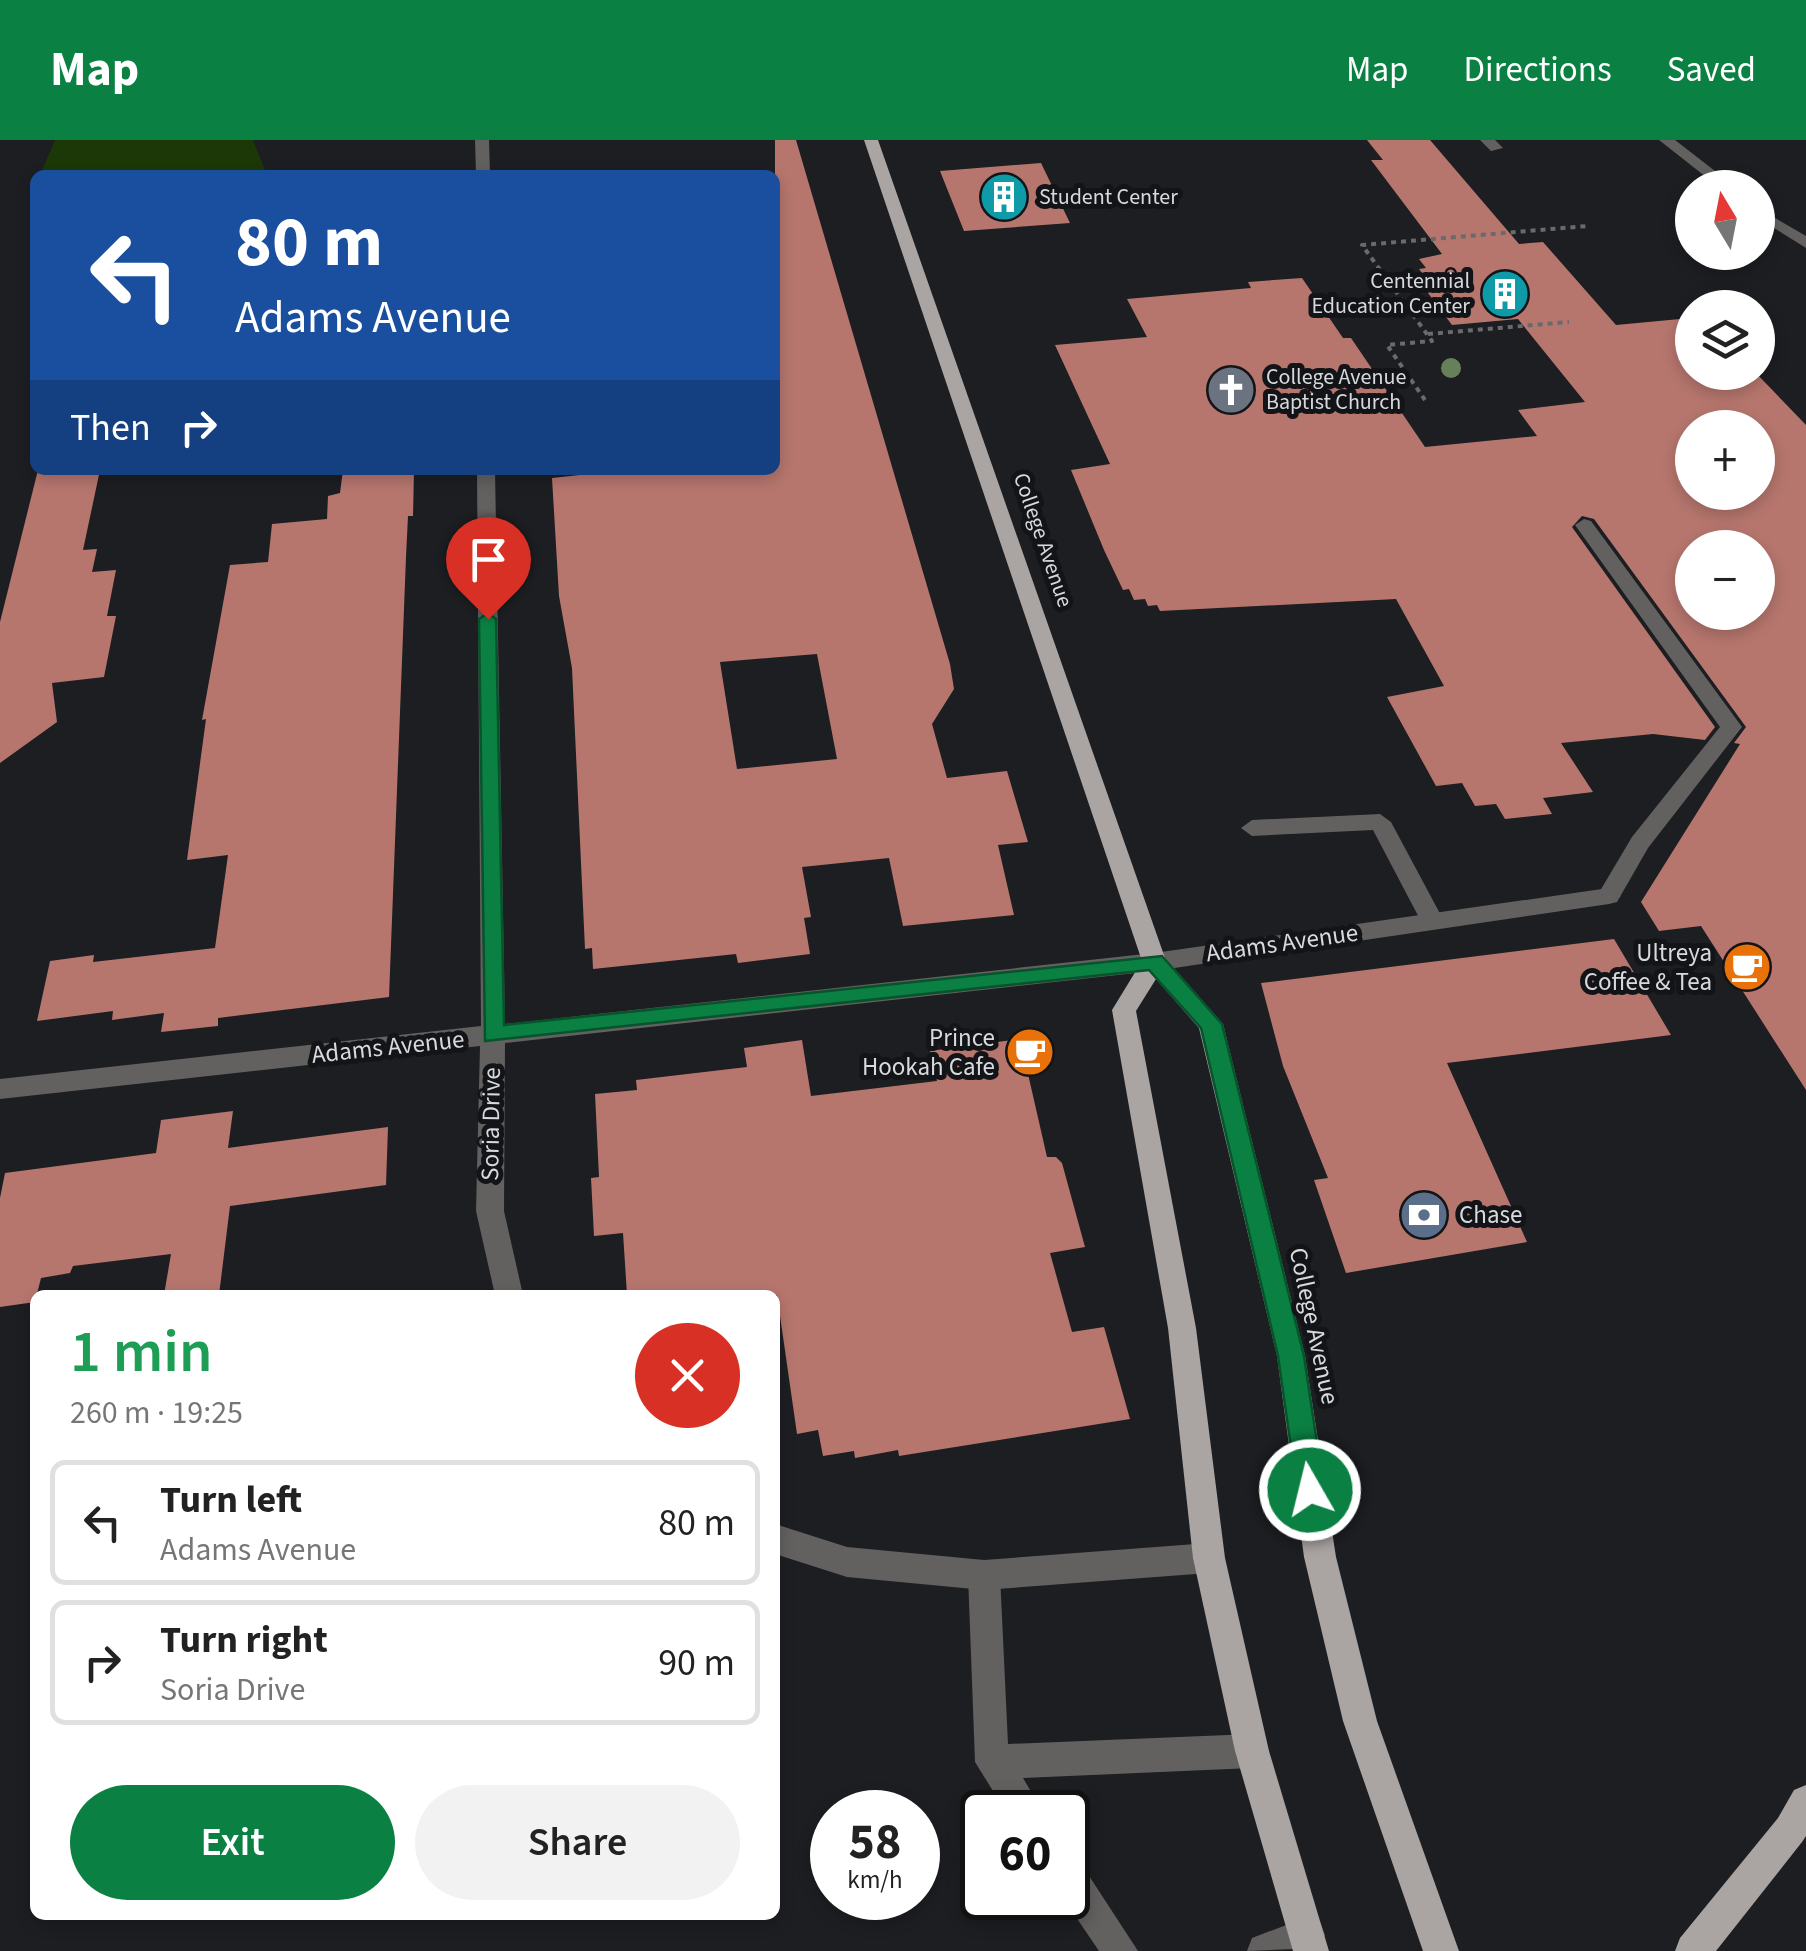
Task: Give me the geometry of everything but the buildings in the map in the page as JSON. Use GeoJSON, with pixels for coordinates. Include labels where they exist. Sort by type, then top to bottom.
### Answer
{"type":"FeatureCollection","features":[{"type":"Feature","properties":{"kind":"main road","name":"College Avenue"},"geometry":{"type":"LineString","coordinates":[[871,140],[1154,962],[1211,1024],[1291,1356],[1320,1557],[1360,1721],[1441,1951]]}},
{"type":"Feature","properties":{"kind":"main road"},"geometry":{"type":"LineString","coordinates":[[1154,962],[1124,1010],[1182,1328],[1209,1558],[1252,1750],[1309,1943]]}},
{"type":"Feature","properties":{"kind":"main road"},"geometry":{"type":"LineString","coordinates":[[1693,1951],[1790,1830],[1806,1802]]}},
{"type":"Feature","properties":{"kind":"street"},"geometry":{"type":"LineString","coordinates":[[482,140],[483,170]]}},
{"type":"Feature","properties":{"kind":"street"},"geometry":{"type":"LineString","coordinates":[[1666,140],[1706,170]]}},
{"type":"Feature","properties":{"kind":"street"},"geometry":{"type":"LineString","coordinates":[[1775,223],[1806,244]]}},
{"type":"Feature","properties":{"kind":"street","name":"Soria Drive"},"geometry":{"type":"LineString","coordinates":[[486,475],[493,1035],[490,1210],[508,1290]]}},
{"type":"Feature","properties":{"kind":"street","name":"Adams Avenue"},"geometry":{"type":"LineString","coordinates":[[0,1089],[1154,962],[1608,896],[1640,843],[1731,728],[1584,525]]}},
{"type":"Feature","properties":{"kind":"street"},"geometry":{"type":"LineString","coordinates":[[1252,828],[1380,822],[1432,921]]}},
{"type":"Feature","properties":{"kind":"street"},"geometry":{"type":"LineString","coordinates":[[780,1541],[847,1562],[984,1575],[1209,1558]]}},
{"type":"Feature","properties":{"kind":"street"},"geometry":{"type":"LineString","coordinates":[[984,1575],[992,1762],[1011,1790]]}},
{"type":"Feature","properties":{"kind":"street"},"geometry":{"type":"LineString","coordinates":[[992,1762],[1252,1750]]}},
{"type":"Feature","properties":{"kind":"street"},"geometry":{"type":"LineString","coordinates":[[1090,1907],[1120,1951]]}},
{"type":"Feature","properties":{"kind":"street"},"geometry":{"type":"LineString","coordinates":[[1264,1951],[1309,1943]]}},
{"type":"Feature","properties":{"kind":"path"},"geometry":{"type":"LineString","coordinates":[[1425,400],[1387,345],[1432,341],[1362,245],[1587,226]]}},
{"type":"Feature","properties":{"kind":"path"},"geometry":{"type":"LineString","coordinates":[[1427,334],[1569,322]]}},
{"type":"Feature","properties":{"kind":"green space"},"geometry":{"type":"Polygon","coordinates":[[[55,140],[253,140],[265,170],[42,170],[55,140]]]}},
{"type":"Feature","properties":{"kind":"place","name":"Student Center"},"geometry":{"type":"Point","coordinates":[1004,197]}},
{"type":"Feature","properties":{"kind":"place","name":"Centennial Education Center"},"geometry":{"type":"Point","coordinates":[1505,294]}},
{"type":"Feature","properties":{"kind":"place","name":"College Avenue Baptist Church"},"geometry":{"type":"Point","coordinates":[1231,390]}},
{"type":"Feature","properties":{"kind":"place","name":"Ultreya Coffee & Tea"},"geometry":{"type":"Point","coordinates":[1747,967]}},
{"type":"Feature","properties":{"kind":"place","name":"Prince Hookah Cafe"},"geometry":{"type":"Point","coordinates":[1030,1052]}},
{"type":"Feature","properties":{"kind":"place","name":"Chase"},"geometry":{"type":"Point","coordinates":[1424,1215]}},
{"type":"Feature","properties":{"kind":"route"},"geometry":{"type":"LineString","coordinates":[[488,619],[493,1035],[1154,962],[1211,1024],[1291,1356],[1310,1490]]}}]}
